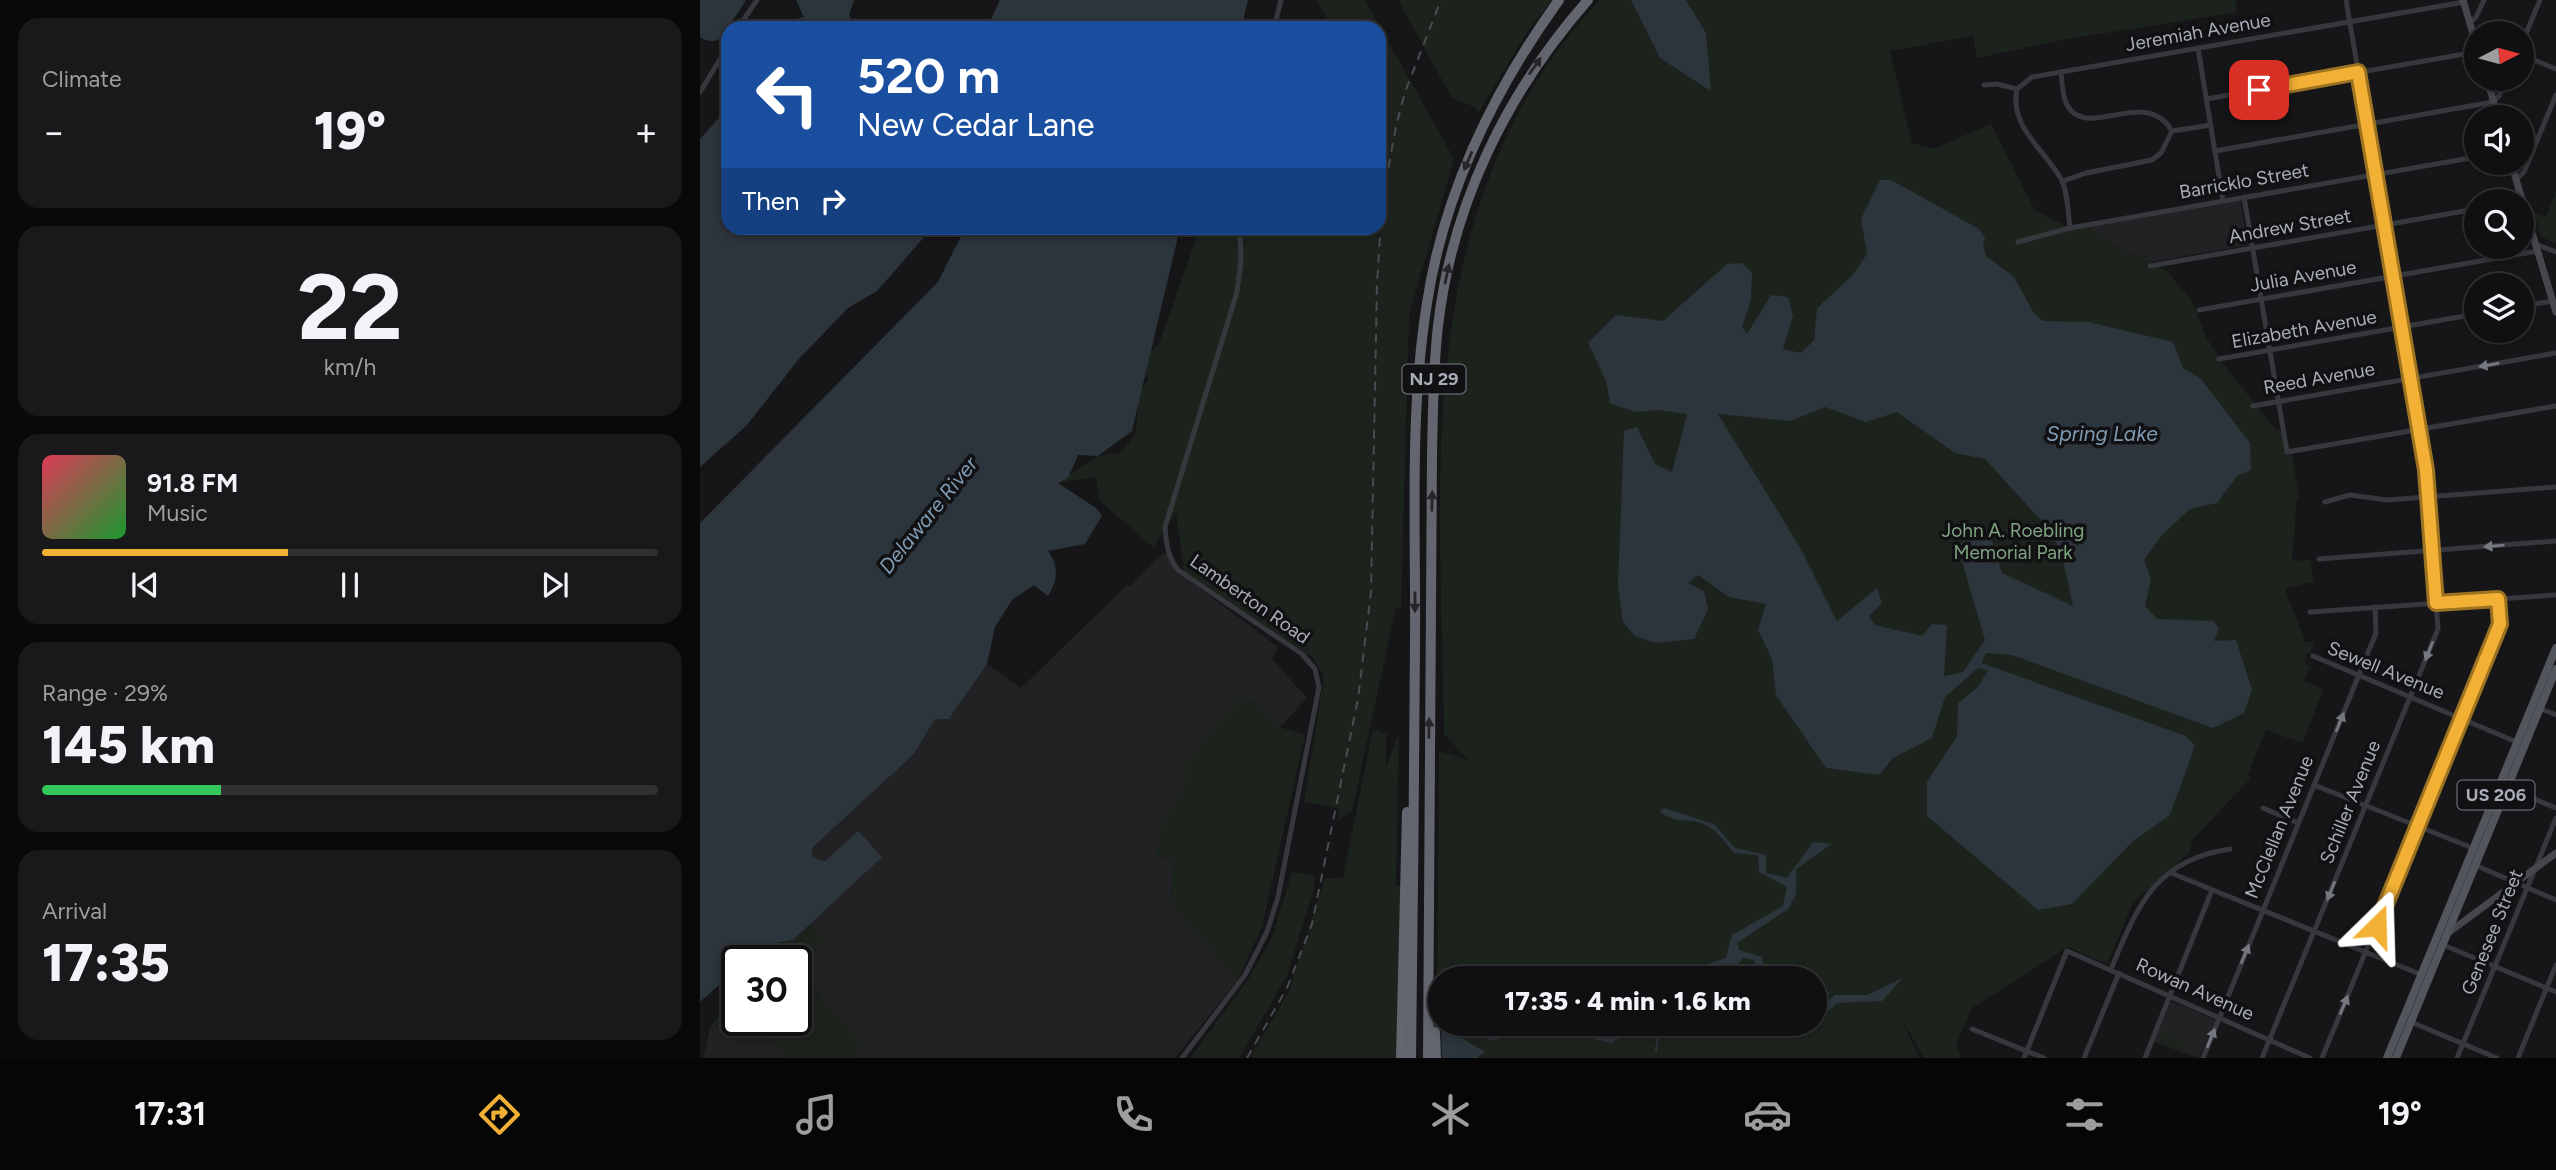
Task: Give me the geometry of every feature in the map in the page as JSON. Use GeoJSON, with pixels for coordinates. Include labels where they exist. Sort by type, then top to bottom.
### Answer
{"type":"FeatureCollection","features":[{"type":"Feature","properties":{"kind":"highway"},"geometry":{"type":"LineString","coordinates":[[1497,99],[1559,0]]}},
{"type":"Feature","properties":{"kind":"highway","name":"NJ 29"},"geometry":{"type":"LineString","coordinates":[[1408,876],[1408,798],[1414,763],[1416,454],[1424,323],[1433,270],[1453,197],[1497,99],[1528,50],[1567,0]]}},
{"type":"Feature","properties":{"kind":"highway","name":"NJ 29"},"geometry":{"type":"LineString","coordinates":[[1430,871],[1434,375],[1445,283],[1467,202],[1500,125],[1531,71],[1587,0]]}},
{"type":"Feature","properties":{"kind":"highway"},"geometry":{"type":"LineString","coordinates":[[1428,1058],[1430,871]]}},
{"type":"Feature","properties":{"kind":"highway"},"geometry":{"type":"LineString","coordinates":[[1430,871],[1436,1058]]}},
{"type":"Feature","properties":{"kind":"highway"},"geometry":{"type":"LineString","coordinates":[[1399,1058],[1408,876]]}},
{"type":"Feature","properties":{"kind":"highway"},"geometry":{"type":"LineString","coordinates":[[1408,876],[1411,1058]]}},
{"type":"Feature","properties":{"kind":"main road"},"geometry":{"type":"LineString","coordinates":[[2464,1],[2469,21]]}},
{"type":"Feature","properties":{"kind":"main road"},"geometry":{"type":"LineString","coordinates":[[2490,91],[2494,105]]}},
{"type":"Feature","properties":{"kind":"main road"},"geometry":{"type":"LineString","coordinates":[[2515,175],[2518,189]]}},
{"type":"Feature","properties":{"kind":"main road"},"geometry":{"type":"LineString","coordinates":[[2534,241],[2556,312]]}},
{"type":"Feature","properties":{"kind":"main road","name":"US 206"},"geometry":{"type":"LineString","coordinates":[[2396,1058],[2434,955],[2536,707],[2556,649]]}},
{"type":"Feature","properties":{"kind":"main road","name":"US 206"},"geometry":{"type":"LineString","coordinates":[[2536,707],[2556,669]]}},
{"type":"Feature","properties":{"kind":"main road","name":"US 206"},"geometry":{"type":"LineString","coordinates":[[2439,943],[2447,934],[2475,865],[2477,850],[2507,788],[2521,744]]}},
{"type":"Feature","properties":{"kind":"main road"},"geometry":{"type":"LineString","coordinates":[[2447,934],[2556,853]]}},
{"type":"Feature","properties":{"kind":"main road","name":"US 206"},"geometry":{"type":"LineString","coordinates":[[2388,1058],[2434,955]]}},
{"type":"Feature","properties":{"kind":"street"},"geometry":{"type":"LineString","coordinates":[[743,21],[757,0]]}},
{"type":"Feature","properties":{"kind":"street"},"geometry":{"type":"LineString","coordinates":[[1276,21],[1281,0]]}},
{"type":"Feature","properties":{"kind":"street","name":"Schiller Avenue"},"geometry":{"type":"LineString","coordinates":[[2262,1058],[2438,629],[2428,497],[2419,429],[2346,0]]}},
{"type":"Feature","properties":{"kind":"street"},"geometry":{"type":"LineString","coordinates":[[2472,21],[2484,0]]}},
{"type":"Feature","properties":{"kind":"street"},"geometry":{"type":"LineString","coordinates":[[2531,21],[2540,0]]}},
{"type":"Feature","properties":{"kind":"street","name":"Jeremiah Avenue"},"geometry":{"type":"LineString","coordinates":[[2017,89],[2032,77],[2464,1]]}},
{"type":"Feature","properties":{"kind":"street"},"geometry":{"type":"LineString","coordinates":[[2198,48],[2223,201]]}},
{"type":"Feature","properties":{"kind":"street"},"geometry":{"type":"LineString","coordinates":[[2206,99],[2464,54]]}},
{"type":"Feature","properties":{"kind":"street"},"geometry":{"type":"LineString","coordinates":[[700,92],[721,58]]}},
{"type":"Feature","properties":{"kind":"street"},"geometry":{"type":"LineString","coordinates":[[2534,60],[2556,69]]}},
{"type":"Feature","properties":{"kind":"street"},"geometry":{"type":"LineString","coordinates":[[2061,72],[2066,101],[2080,117],[2144,111],[2153,114],[2172,131]]}},
{"type":"Feature","properties":{"kind":"street"},"geometry":{"type":"LineString","coordinates":[[1984,85],[1997,84],[2017,89],[2015,106],[2022,125],[2063,181],[2070,228]]}},
{"type":"Feature","properties":{"kind":"street"},"geometry":{"type":"LineString","coordinates":[[2215,150],[2493,102],[2502,91]]}},
{"type":"Feature","properties":{"kind":"street"},"geometry":{"type":"LineString","coordinates":[[2534,149],[2556,95]]}},
{"type":"Feature","properties":{"kind":"street"},"geometry":{"type":"LineString","coordinates":[[2172,131],[2211,125]]}},
{"type":"Feature","properties":{"kind":"street"},"geometry":{"type":"LineString","coordinates":[[2063,181],[2086,173],[2152,160],[2161,153],[2172,131]]}},
{"type":"Feature","properties":{"kind":"street","name":"Barricklo Street"},"geometry":{"type":"LineString","coordinates":[[2018,242],[2070,228],[2464,159]]}},
{"type":"Feature","properties":{"kind":"street"},"geometry":{"type":"LineString","coordinates":[[2516,180],[2522,175]]}},
{"type":"Feature","properties":{"kind":"street"},"geometry":{"type":"LineString","coordinates":[[2244,197],[2287,452],[2556,406]]}},
{"type":"Feature","properties":{"kind":"street","name":"Andrew Street"},"geometry":{"type":"LineString","coordinates":[[2150,267],[2464,211]]}},
{"type":"Feature","properties":{"kind":"street","name":"Lamberton Road"},"geometry":{"type":"LineString","coordinates":[[1182,1058],[1245,975],[1267,932],[1281,887],[1320,687],[1315,669],[1302,654],[1178,570],[1171,559],[1166,541],[1165,527],[1237,292],[1241,261],[1240,235]]}},
{"type":"Feature","properties":{"kind":"street"},"geometry":{"type":"LineString","coordinates":[[2536,248],[2556,251]]}},
{"type":"Feature","properties":{"kind":"street","name":"Julia Avenue"},"geometry":{"type":"LineString","coordinates":[[2199,310],[2536,248]]}},
{"type":"Feature","properties":{"kind":"street"},"geometry":{"type":"LineString","coordinates":[[2534,304],[2553,301]]}},
{"type":"Feature","properties":{"kind":"street","name":"Elizabeth Avenue"},"geometry":{"type":"LineString","coordinates":[[2219,359],[2464,316]]}},
{"type":"Feature","properties":{"kind":"street","name":"Reed Avenue"},"geometry":{"type":"LineString","coordinates":[[2253,406],[2556,353]]}},
{"type":"Feature","properties":{"kind":"street"},"geometry":{"type":"LineString","coordinates":[[2325,502],[2350,495],[2387,500],[2556,487]]}},
{"type":"Feature","properties":{"kind":"street"},"geometry":{"type":"LineString","coordinates":[[2319,559],[2556,541]]}},
{"type":"Feature","properties":{"kind":"street"},"geometry":{"type":"LineString","coordinates":[[2310,612],[2556,595]]}},
{"type":"Feature","properties":{"kind":"street"},"geometry":{"type":"LineString","coordinates":[[2322,1058],[2500,624],[2498,599]]}},
{"type":"Feature","properties":{"kind":"street","name":"McClellan Avenue"},"geometry":{"type":"LineString","coordinates":[[2203,1058],[2376,634],[2375,607]]}},
{"type":"Feature","properties":{"kind":"street","name":"Sewell Avenue"},"geometry":{"type":"LineString","coordinates":[[2313,656],[2521,744]]}},
{"type":"Feature","properties":{"kind":"street"},"geometry":{"type":"LineString","coordinates":[[2536,707],[2556,715]]}},
{"type":"Feature","properties":{"kind":"street"},"geometry":{"type":"LineString","coordinates":[[2314,785],[2477,850]]}},
{"type":"Feature","properties":{"kind":"street"},"geometry":{"type":"LineString","coordinates":[[2507,788],[2556,808]]}},
{"type":"Feature","properties":{"kind":"street"},"geometry":{"type":"LineString","coordinates":[[2263,808],[2298,823]]}},
{"type":"Feature","properties":{"kind":"street","name":"Genesee Street"},"geometry":{"type":"LineString","coordinates":[[2457,1058],[2556,818]]}},
{"type":"Feature","properties":{"kind":"street"},"geometry":{"type":"LineString","coordinates":[[2111,968],[2138,907],[2153,888],[2196,855],[2231,849]]}},
{"type":"Feature","properties":{"kind":"street"},"geometry":{"type":"LineString","coordinates":[[2475,865],[2556,900]]}},
{"type":"Feature","properties":{"kind":"street"},"geometry":{"type":"LineString","coordinates":[[2171,873],[2423,975]]}},
{"type":"Feature","properties":{"kind":"street"},"geometry":{"type":"LineString","coordinates":[[2145,1058],[2212,890]]}},
{"type":"Feature","properties":{"kind":"street"},"geometry":{"type":"LineString","coordinates":[[2439,943],[2556,992]]}},
{"type":"Feature","properties":{"kind":"street","name":"Rowan Avenue"},"geometry":{"type":"LineString","coordinates":[[2025,1055],[2067,951],[2111,968],[2310,1058]]}},
{"type":"Feature","properties":{"kind":"street"},"geometry":{"type":"LineString","coordinates":[[2518,1058],[2556,965]]}},
{"type":"Feature","properties":{"kind":"street"},"geometry":{"type":"LineString","coordinates":[[2084,1058],[2119,972]]}},
{"type":"Feature","properties":{"kind":"street"},"geometry":{"type":"LineString","coordinates":[[2411,1022],[2497,1058]]}},
{"type":"Feature","properties":{"kind":"street"},"geometry":{"type":"LineString","coordinates":[[1972,1029],[2025,1055],[2044,1058]]}},
{"type":"Feature","properties":{"kind":"shaded area"},"geometry":{"type":"Polygon","coordinates":[[[2240,201],[2248,245],[2151,262],[2148,257],[2130,254],[2087,227],[2240,201]]]}},
{"type":"Feature","properties":{"kind":"shaded area"},"geometry":{"type":"Polygon","coordinates":[[[1166,553],[1179,573],[1278,647],[1272,659],[1307,698],[1280,727],[1252,700],[1185,764],[1185,784],[1155,859],[1173,857],[1171,905],[1238,979],[1175,1058],[851,1058],[864,1046],[815,991],[812,980],[812,953],[821,945],[828,946],[809,923],[825,861],[812,857],[812,848],[914,754],[935,719],[949,719],[987,664],[1021,688],[1127,585],[1130,587],[1158,557],[1166,553]]]}},
{"type":"Feature","properties":{"kind":"shaded area"},"geometry":{"type":"Polygon","coordinates":[[[2171,1001],[2216,1020],[2199,1058],[2154,1042],[2171,1001]]]}},
{"type":"Feature","properties":{"kind":"shaded area"},"geometry":{"type":"Polygon","coordinates":[[[711,1025],[721,1026],[721,1036],[769,1036],[789,1058],[703,1058],[711,1025]]]}},
{"type":"Feature","properties":{"kind":"green space"},"geometry":{"type":"Polygon","coordinates":[[[1317,0],[1365,0],[1377,21],[1328,21],[1317,0]]]}},
{"type":"Feature","properties":{"kind":"green space"},"geometry":{"type":"Polygon","coordinates":[[[1398,0],[1553,0],[1529,29],[1478,113],[1475,107],[1452,98],[1398,0]]]}},
{"type":"Feature","properties":{"kind":"green space","name":"John A. Roebling Memorial Park"},"geometry":{"type":"Polygon","coordinates":[[[1600,0],[1646,0],[1689,5],[1686,0],[2235,0],[2237,12],[2062,40],[1977,58],[1973,36],[1890,51],[1912,143],[1933,149],[1991,124],[2035,210],[2067,227],[2087,227],[2130,254],[2148,257],[2152,264],[2166,270],[2192,301],[2206,337],[2224,365],[2277,431],[2281,430],[2282,437],[2291,448],[2299,498],[2292,561],[2311,560],[2313,582],[2286,588],[2286,592],[2304,642],[2314,642],[2310,653],[2306,654],[2305,664],[2310,666],[2304,681],[2323,689],[2303,743],[2266,730],[2247,776],[2251,778],[2192,840],[2190,852],[2133,903],[2107,964],[2068,947],[1972,1008],[1956,1045],[1962,1058],[1924,1058],[1900,1016],[1919,1058],[1448,1058],[1445,1036],[1827,1036],[1827,966],[1437,966],[1439,751],[1468,760],[1444,734],[1441,443],[1449,347],[1465,254],[1494,165],[1538,80],[1600,0]],[[1588,343],[1606,381],[1610,403],[1627,405],[1588,343]],[[1624,431],[1702,620],[1704,591],[1687,583],[1698,574],[1731,597],[1655,464],[1624,431]]]}},
{"type":"Feature","properties":{"kind":"green space"},"geometry":{"type":"Polygon","coordinates":[[[1386,38],[1454,159],[1409,315],[1401,608],[1396,607],[1352,811],[1338,821],[1339,808],[1304,802],[1324,676],[1312,657],[1184,572],[1176,512],[1153,547],[1100,501],[1096,477],[1057,483],[1098,456],[1121,453],[1136,433],[1139,394],[1148,379],[1138,361],[1159,344],[1198,235],[1386,235],[1386,38]]]}},
{"type":"Feature","properties":{"kind":"green space"},"geometry":{"type":"Polygon","coordinates":[[[2556,192],[2556,243],[2541,237],[2534,212],[2546,217],[2556,192]]]}},
{"type":"Feature","properties":{"kind":"green space"},"geometry":{"type":"Polygon","coordinates":[[[1239,697],[1252,700],[1280,727],[1305,735],[1262,927],[1238,979],[1171,905],[1173,858],[1155,860],[1161,825],[1185,784],[1185,764],[1239,697]]]}},
{"type":"Feature","properties":{"kind":"green space"},"geometry":{"type":"Polygon","coordinates":[[[1373,729],[1386,734],[1386,767],[1399,733],[1396,885],[1402,887],[1401,1058],[1250,1058],[1289,991],[1325,878],[1343,878],[1373,729]]]}},
{"type":"Feature","properties":{"kind":"green space"},"geometry":{"type":"Polygon","coordinates":[[[1292,872],[1314,875],[1314,888],[1287,976],[1239,1058],[1190,1058],[1249,978],[1272,938],[1292,872]]]}},
{"type":"Feature","properties":{"kind":"green space"},"geometry":{"type":"Polygon","coordinates":[[[809,923],[830,947],[821,945],[812,953],[812,945],[764,945],[793,940],[809,923]]]}},
{"type":"Feature","properties":{"kind":"green space"},"geometry":{"type":"Polygon","coordinates":[[[812,980],[815,991],[864,1046],[851,1058],[789,1058],[769,1036],[812,1036],[812,980]]]}},
{"type":"Feature","properties":{"kind":"green space"},"geometry":{"type":"Polygon","coordinates":[[[721,1013],[721,1026],[711,1025],[721,1013]]]}},
{"type":"Feature","properties":{"kind":"green space"},"geometry":{"type":"Polygon","coordinates":[[[2163,1032],[2186,1041],[2181,1052],[2158,1042],[2163,1032]]]}},
{"type":"Feature","properties":{"kind":"water"},"geometry":{"type":"Polygon","coordinates":[[[700,0],[746,0],[732,21],[721,21],[721,38],[711,41],[700,37],[700,0]]]}},
{"type":"Feature","properties":{"kind":"water"},"geometry":{"type":"Polygon","coordinates":[[[796,0],[854,0],[849,15],[852,21],[789,21],[804,17],[796,0]]]}},
{"type":"Feature","properties":{"kind":"water"},"geometry":{"type":"Polygon","coordinates":[[[1000,0],[1248,0],[1243,21],[990,21],[1000,0]]]}},
{"type":"Feature","properties":{"kind":"water"},"geometry":{"type":"Polygon","coordinates":[[[1631,0],[1686,0],[1706,33],[1711,91],[1660,58],[1631,0]]]}},
{"type":"Feature","properties":{"kind":"water"},"geometry":{"type":"Polygon","coordinates":[[[721,114],[721,235],[926,235],[877,291],[848,308],[798,360],[747,425],[700,467],[700,139],[721,114]]]}},
{"type":"Feature","properties":{"kind":"water","name":"Spring Lake"},"geometry":{"type":"Polygon","coordinates":[[[1880,180],[1891,180],[1979,229],[1985,238],[1983,245],[1986,256],[2014,277],[2033,312],[2043,321],[2088,322],[2173,342],[2183,368],[2201,379],[2250,443],[2251,470],[2237,476],[2217,503],[2190,509],[2161,536],[2144,560],[2151,579],[2145,606],[2157,619],[2213,621],[2219,628],[2214,641],[2236,640],[2252,690],[2244,713],[2213,728],[2012,655],[1986,653],[1981,663],[2186,736],[2195,746],[2170,815],[2132,842],[2072,904],[2038,910],[1927,816],[1927,782],[1957,736],[1958,703],[1977,688],[1988,671],[1978,668],[1945,697],[1932,738],[1893,758],[1879,775],[1826,768],[1776,695],[1772,659],[1758,630],[1766,604],[1729,597],[1698,575],[1688,583],[1704,591],[1708,609],[1694,639],[1656,643],[1635,636],[1623,622],[1618,585],[1624,431],[1637,427],[1655,464],[1672,472],[1687,414],[1659,410],[1635,412],[1610,403],[1606,381],[1588,343],[1616,315],[1663,321],[1727,264],[1741,263],[1752,272],[1751,300],[1742,327],[1747,334],[1771,295],[1788,297],[1793,316],[1783,349],[1801,353],[1814,340],[1817,308],[1852,276],[1867,254],[1861,219],[1880,180]],[[1825,407],[1790,421],[1718,414],[1801,549],[1837,621],[1877,588],[1882,603],[1869,616],[1875,625],[1922,636],[1932,624],[1947,625],[1944,676],[1963,672],[1985,640],[1958,548],[1971,526],[1989,531],[2002,573],[2073,606],[2061,551],[2047,527],[1985,459],[1955,453],[1897,412],[1866,422],[1825,407]]]}},
{"type":"Feature","properties":{"kind":"water","name":"Delaware River"},"geometry":{"type":"Polygon","coordinates":[[[962,235],[1178,235],[1132,431],[1098,456],[1078,455],[1068,478],[1058,483],[1096,508],[1102,516],[1085,544],[1048,551],[1056,573],[1048,596],[1034,585],[1012,600],[995,627],[987,664],[949,719],[935,719],[914,754],[812,848],[812,857],[825,861],[858,831],[882,857],[793,940],[764,945],[721,945],[721,983],[700,1002],[700,523],[938,282],[962,235]]]}},
{"type":"Feature","properties":{"kind":"water"},"geometry":{"type":"Polygon","coordinates":[[[1664,808],[1714,824],[1735,848],[1766,855],[1766,873],[1787,878],[1813,842],[1832,844],[1796,869],[1796,895],[1788,909],[1737,943],[1739,950],[1762,957],[1764,966],[1756,966],[1754,960],[1743,958],[1737,966],[1706,966],[1726,958],[1732,935],[1783,906],[1787,887],[1759,872],[1758,855],[1734,853],[1711,828],[1699,822],[1676,820],[1660,812],[1664,808]]]}},
{"type":"Feature","properties":{"kind":"water"},"geometry":{"type":"Polygon","coordinates":[[[1903,978],[1882,1001],[1837,1003],[1827,1012],[1827,1002],[1835,995],[1867,995],[1903,978]]]}},
{"type":"Feature","properties":{"kind":"water"},"geometry":{"type":"Polygon","coordinates":[[[1439,1036],[1458,1036],[1485,1052],[1477,1058],[1437,1058],[1439,1036]]]}},
{"type":"Feature","properties":{"kind":"water"},"geometry":{"type":"Polygon","coordinates":[[[1481,1036],[1509,1036],[1492,1041],[1481,1036]]]}},
{"type":"Feature","properties":{"kind":"water"},"geometry":{"type":"Polygon","coordinates":[[[1583,1036],[1623,1036],[1611,1043],[1583,1036]]]}},
{"type":"Feature","properties":{"kind":"pier"},"geometry":{"type":"Polygon","coordinates":[[[1433,1036],[1441,1036],[1442,1058],[1433,1058],[1433,1036]]]}},
{"type":"Feature","properties":{"kind":"waterway"},"geometry":{"type":"LineString","coordinates":[[1656,1051],[1658,1036]]}},
{"type":"Feature","properties":{"kind":"railway"},"geometry":{"type":"LineString","coordinates":[[1386,182],[1405,92],[1441,0]]}},
{"type":"Feature","properties":{"kind":"railway"},"geometry":{"type":"LineString","coordinates":[[1247,1058],[1287,988],[1312,924],[1358,699],[1371,592],[1380,235]]}},
{"type":"Feature","properties":{"kind":"route"},"geometry":{"type":"LineString","coordinates":[[2259,90],[2358,72],[2426,470],[2436,603],[2498,599],[2500,624],[2377,926]]}}]}
